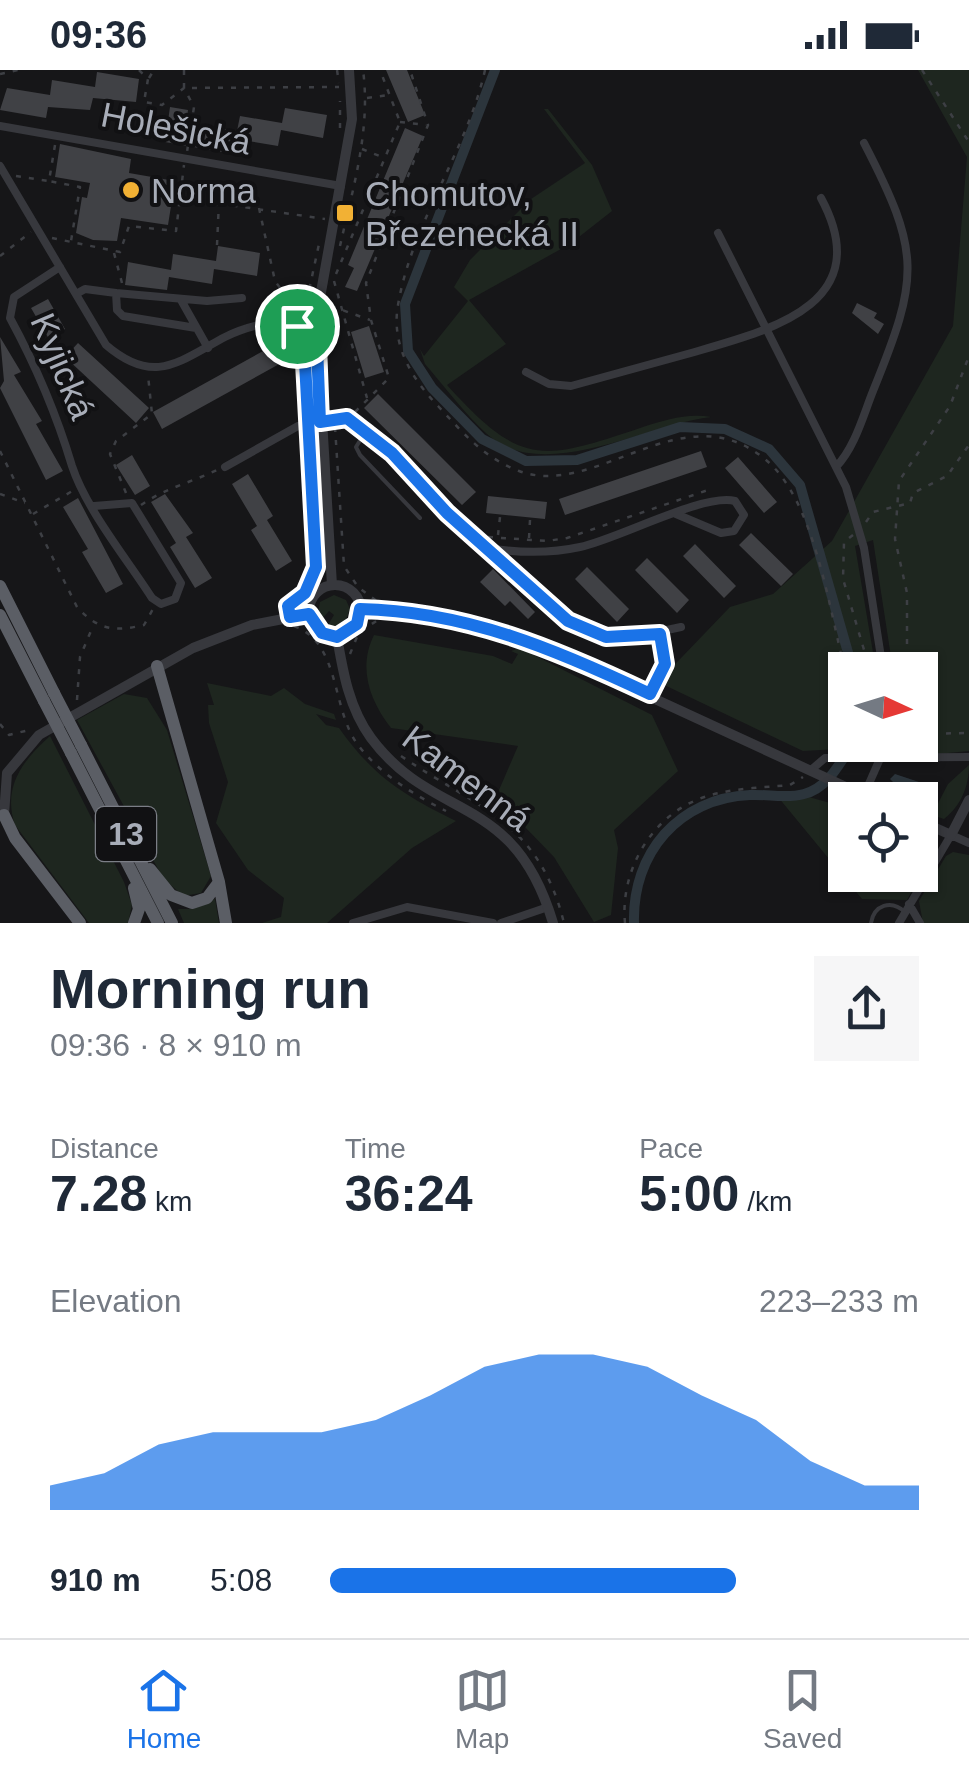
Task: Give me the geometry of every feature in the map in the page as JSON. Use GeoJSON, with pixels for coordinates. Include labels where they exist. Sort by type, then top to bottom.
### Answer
{"type":"FeatureCollection","features":[{"type":"Feature","properties":{"kind":"highway","name":"13"},"geometry":{"type":"LineString","coordinates":[[0,586],[49,697]]}},
{"type":"Feature","properties":{"kind":"highway","name":"13"},"geometry":{"type":"LineString","coordinates":[[0,615],[172,923]]}},
{"type":"Feature","properties":{"kind":"highway"},"geometry":{"type":"LineString","coordinates":[[157,666],[219,882],[226,923]]}},
{"type":"Feature","properties":{"kind":"highway","name":"13"},"geometry":{"type":"LineString","coordinates":[[76,749],[158,923]]}},
{"type":"Feature","properties":{"kind":"highway"},"geometry":{"type":"LineString","coordinates":[[2,816],[79,921]]}},
{"type":"Feature","properties":{"kind":"highway"},"geometry":{"type":"LineString","coordinates":[[128,839],[170,895],[192,903],[207,898],[219,882]]}},
{"type":"Feature","properties":{"kind":"highway"},"geometry":{"type":"LineString","coordinates":[[128,866],[139,910],[134,923]]}},
{"type":"Feature","properties":{"kind":"street"},"geometry":{"type":"LineString","coordinates":[[332,585],[314,423],[316,320],[352,118],[349,70]]}},
{"type":"Feature","properties":{"kind":"street","name":"Holešická"},"geometry":{"type":"LineString","coordinates":[[0,126],[341,186]]}},
{"type":"Feature","properties":{"kind":"street"},"geometry":{"type":"LineString","coordinates":[[836,467],[846,456],[886,360],[904,314],[910,282],[905,229],[864,142]]}},
{"type":"Feature","properties":{"kind":"street"},"geometry":{"type":"LineString","coordinates":[[2,170],[106,345],[127,363],[148,368],[174,365],[258,326],[298,315],[316,320]]}},
{"type":"Feature","properties":{"kind":"street"},"geometry":{"type":"LineString","coordinates":[[526,372],[549,384],[571,386],[766,329],[810,306],[833,276],[838,239],[821,198]]}},
{"type":"Feature","properties":{"kind":"street"},"geometry":{"type":"LineString","coordinates":[[718,233],[836,467],[860,530],[880,652]]}},
{"type":"Feature","properties":{"kind":"street","name":"Kyjická"},"geometry":{"type":"LineString","coordinates":[[60,267],[14,297],[10,318],[33,360],[83,485],[152,598]]}},
{"type":"Feature","properties":{"kind":"street"},"geometry":{"type":"LineString","coordinates":[[76,294],[85,289],[181,300],[242,298]]}},
{"type":"Feature","properties":{"kind":"street"},"geometry":{"type":"LineString","coordinates":[[118,293],[117,310],[123,316],[196,328]]}},
{"type":"Feature","properties":{"kind":"street"},"geometry":{"type":"LineString","coordinates":[[181,300],[208,348]]}},
{"type":"Feature","properties":{"kind":"street"},"geometry":{"type":"LineString","coordinates":[[225,467],[314,423],[347,418],[368,431],[484,548],[548,606],[579,627],[626,639],[681,628]]}},
{"type":"Feature","properties":{"kind":"street"},"geometry":{"type":"LineString","coordinates":[[484,548],[530,554],[581,547],[676,514],[730,499],[744,515],[734,531],[721,533],[676,514]]}},
{"type":"Feature","properties":{"kind":"street"},"geometry":{"type":"LineString","coordinates":[[94,506],[134,506],[181,583],[175,598],[160,604],[152,598]]}},
{"type":"Feature","properties":{"kind":"street"},"geometry":{"type":"LineString","coordinates":[[332,585],[348,589],[360,609],[357,624],[337,637],[322,633],[309,614],[312,598],[332,585]]}},
{"type":"Feature","properties":{"kind":"street"},"geometry":{"type":"LineString","coordinates":[[360,609],[462,621],[516,635],[836,782]]}},
{"type":"Feature","properties":{"kind":"street"},"geometry":{"type":"LineString","coordinates":[[2,816],[7,773],[26,747],[157,666],[252,625],[309,614]]}},
{"type":"Feature","properties":{"kind":"street"},"geometry":{"type":"LineString","coordinates":[[650,694],[665,664],[660,634]]}},
{"type":"Feature","properties":{"kind":"street","name":"Kamenná"},"geometry":{"type":"LineString","coordinates":[[337,637],[349,696],[371,738],[404,770],[497,827],[530,863],[553,923]]}},
{"type":"Feature","properties":{"kind":"street"},"geometry":{"type":"LineString","coordinates":[[938,757],[969,756]]}},
{"type":"Feature","properties":{"kind":"street"},"geometry":{"type":"LineString","coordinates":[[811,770],[828,758]]}},
{"type":"Feature","properties":{"kind":"street"},"geometry":{"type":"LineString","coordinates":[[899,923],[969,800]]}},
{"type":"Feature","properties":{"kind":"street"},"geometry":{"type":"LineString","coordinates":[[938,829],[969,843]]}},
{"type":"Feature","properties":{"kind":"street"},"geometry":{"type":"LineString","coordinates":[[353,923],[407,907],[492,923]]}},
{"type":"Feature","properties":{"kind":"street"},"geometry":{"type":"LineString","coordinates":[[501,923],[548,907]]}},
{"type":"Feature","properties":{"kind":"street"},"geometry":{"type":"LineString","coordinates":[[907,908],[920,923]]}},
{"type":"Feature","properties":{"kind":"lane"},"geometry":{"type":"LineString","coordinates":[[368,431],[360,437],[360,455],[420,518]]}},
{"type":"Feature","properties":{"kind":"lane"},"geometry":{"type":"LineString","coordinates":[[871,923],[874,912],[882,906],[907,908]]}},
{"type":"Feature","properties":{"kind":"path"},"geometry":{"type":"LineString","coordinates":[[0,74],[18,70]]}},
{"type":"Feature","properties":{"kind":"path"},"geometry":{"type":"LineString","coordinates":[[139,70],[148,80]]}},
{"type":"Feature","properties":{"kind":"path"},"geometry":{"type":"LineString","coordinates":[[154,70],[144,102],[162,106],[184,88],[340,87]]}},
{"type":"Feature","properties":{"kind":"path"},"geometry":{"type":"LineString","coordinates":[[0,256],[38,232],[120,252],[129,226],[176,231],[194,107],[184,88],[184,70]]}},
{"type":"Feature","properties":{"kind":"path"},"geometry":{"type":"LineString","coordinates":[[337,70],[340,140]]}},
{"type":"Feature","properties":{"kind":"path"},"geometry":{"type":"LineString","coordinates":[[371,70],[363,71],[366,98],[361,149],[327,306],[372,320]]}},
{"type":"Feature","properties":{"kind":"path"},"geometry":{"type":"LineString","coordinates":[[368,400],[333,277],[348,252],[400,122],[380,70]]}},
{"type":"Feature","properties":{"kind":"path"},"geometry":{"type":"LineString","coordinates":[[347,418],[389,378],[366,284],[428,125],[410,70]]}},
{"type":"Feature","properties":{"kind":"path"},"geometry":{"type":"LineString","coordinates":[[485,70],[398,305],[398,348],[424,392],[481,453],[524,473],[567,472],[696,436],[714,436],[750,449],[784,477],[796,497],[840,652]]}},
{"type":"Feature","properties":{"kind":"path"},"geometry":{"type":"LineString","coordinates":[[922,70],[969,142]]}},
{"type":"Feature","properties":{"kind":"path"},"geometry":{"type":"LineString","coordinates":[[366,98],[389,95]]}},
{"type":"Feature","properties":{"kind":"path"},"geometry":{"type":"LineString","coordinates":[[400,122],[428,125]]}},
{"type":"Feature","properties":{"kind":"path"},"geometry":{"type":"LineString","coordinates":[[49,181],[56,135]]}},
{"type":"Feature","properties":{"kind":"path"},"geometry":{"type":"LineString","coordinates":[[361,149],[384,158]]}},
{"type":"Feature","properties":{"kind":"path"},"geometry":{"type":"LineString","coordinates":[[2,170],[80,188],[70,242]]}},
{"type":"Feature","properties":{"kind":"path"},"geometry":{"type":"LineString","coordinates":[[180,198],[219,200],[326,219],[305,308],[298,315]]}},
{"type":"Feature","properties":{"kind":"path"},"geometry":{"type":"LineString","coordinates":[[216,245],[219,200]]}},
{"type":"Feature","properties":{"kind":"path"},"geometry":{"type":"LineString","coordinates":[[351,201],[363,207]]}},
{"type":"Feature","properties":{"kind":"path"},"geometry":{"type":"LineString","coordinates":[[259,206],[275,282],[298,315],[303,334],[314,423],[316,567],[305,593],[288,606],[292,626],[311,633],[322,647],[344,720],[358,745],[396,781],[453,815]]}},
{"type":"Feature","properties":{"kind":"path"},"geometry":{"type":"LineString","coordinates":[[344,227],[353,232]]}},
{"type":"Feature","properties":{"kind":"path"},"geometry":{"type":"LineString","coordinates":[[340,248],[348,252]]}},
{"type":"Feature","properties":{"kind":"path"},"geometry":{"type":"LineString","coordinates":[[113,252],[122,272],[118,293]]}},
{"type":"Feature","properties":{"kind":"path"},"geometry":{"type":"LineString","coordinates":[[907,652],[907,592],[896,539],[899,481],[950,406],[969,356]]}},
{"type":"Feature","properties":{"kind":"path"},"geometry":{"type":"LineString","coordinates":[[148,368],[152,414],[130,428],[110,454],[134,506],[161,491],[186,486],[225,467]]}},
{"type":"Feature","properties":{"kind":"path"},"geometry":{"type":"LineString","coordinates":[[334,419],[344,566],[358,587],[378,599],[378,621],[364,626],[354,640],[351,663]]}},
{"type":"Feature","properties":{"kind":"path"},"geometry":{"type":"LineString","coordinates":[[865,652],[841,560],[844,542],[860,530],[873,512],[910,503],[913,493],[947,476],[969,445]]}},
{"type":"Feature","properties":{"kind":"path"},"geometry":{"type":"LineString","coordinates":[[0,451],[78,607],[94,625],[119,630],[144,624],[154,611],[152,598]]}},
{"type":"Feature","properties":{"kind":"path"},"geometry":{"type":"LineString","coordinates":[[32,514],[83,485]]}},
{"type":"Feature","properties":{"kind":"path"},"geometry":{"type":"LineString","coordinates":[[482,535],[528,540],[567,538],[711,489]]}},
{"type":"Feature","properties":{"kind":"path"},"geometry":{"type":"LineString","coordinates":[[0,494],[26,504]]}},
{"type":"Feature","properties":{"kind":"path"},"geometry":{"type":"LineString","coordinates":[[497,538],[500,517]]}},
{"type":"Feature","properties":{"kind":"path"},"geometry":{"type":"LineString","coordinates":[[528,540],[530,520]]}},
{"type":"Feature","properties":{"kind":"path"},"geometry":{"type":"LineString","coordinates":[[938,734],[969,733]]}},
{"type":"Feature","properties":{"kind":"path"},"geometry":{"type":"LineString","coordinates":[[394,751],[492,810],[519,833],[550,875],[564,923]]}},
{"type":"Feature","properties":{"kind":"path"},"geometry":{"type":"LineString","coordinates":[[825,758],[828,754]]}},
{"type":"Feature","properties":{"kind":"path"},"geometry":{"type":"LineString","coordinates":[[625,923],[626,885],[634,864],[644,843],[668,816],[697,799],[790,785],[811,770]]}},
{"type":"Feature","properties":{"kind":"shaded area"},"geometry":{"type":"Polygon","coordinates":[[[918,70],[969,70],[969,751],[938,754],[938,652],[890,652],[873,540],[855,546],[873,652],[828,652],[828,750],[803,751],[658,682],[730,607],[773,594],[832,541],[953,326],[967,157],[918,70]]]}},
{"type":"Feature","properties":{"kind":"shaded area"},"geometry":{"type":"Polygon","coordinates":[[[544,109],[548,109],[592,165],[612,211],[570,244],[469,300],[506,344],[447,385],[495,431],[515,444],[535,450],[580,446],[677,418],[711,417],[596,447],[536,454],[510,448],[487,434],[425,364],[420,349],[424,356],[468,301],[454,287],[470,260],[531,199],[585,163],[544,109]]]}},
{"type":"Feature","properties":{"kind":"shaded area"},"geometry":{"type":"Polygon","coordinates":[[[334,595],[346,600],[350,609],[344,624],[334,627],[328,625],[334,615],[329,611],[322,619],[318,613],[320,602],[334,595]]]}},
{"type":"Feature","properties":{"kind":"shaded area"},"geometry":{"type":"Polygon","coordinates":[[[374,635],[493,656],[512,664],[518,654],[511,651],[520,648],[652,715],[678,771],[614,830],[618,848],[611,915],[594,922],[554,857],[496,797],[518,746],[391,728],[368,683],[367,659],[374,635]]]}},
{"type":"Feature","properties":{"kind":"shaded area"},"geometry":{"type":"Polygon","coordinates":[[[207,683],[271,696],[284,688],[305,704],[334,714],[336,720],[316,714],[326,725],[339,728],[390,783],[456,821],[412,848],[327,923],[262,923],[281,917],[284,898],[248,870],[216,823],[228,782],[209,723],[208,705],[214,705],[207,683]]]}},
{"type":"Feature","properties":{"kind":"shaded area"},"geometry":{"type":"Polygon","coordinates":[[[124,694],[147,698],[167,730],[211,876],[201,893],[183,896],[163,878],[77,720],[124,694]]]}},
{"type":"Feature","properties":{"kind":"shaded area"},"geometry":{"type":"Polygon","coordinates":[[[50,736],[124,882],[132,905],[128,923],[89,923],[15,825],[13,786],[31,755],[50,736]]]}},
{"type":"Feature","properties":{"kind":"shaded area"},"geometry":{"type":"Polygon","coordinates":[[[969,765],[966,788],[944,819],[938,817],[938,803],[948,784],[969,765]]]}},
{"type":"Feature","properties":{"kind":"shaded area"},"geometry":{"type":"Polygon","coordinates":[[[895,774],[919,782],[893,782],[890,779],[895,774]]]}},
{"type":"Feature","properties":{"kind":"shaded area"},"geometry":{"type":"Polygon","coordinates":[[[805,796],[828,802],[828,858],[778,797],[805,796]]]}},
{"type":"Feature","properties":{"kind":"shaded area"},"geometry":{"type":"Polygon","coordinates":[[[953,852],[969,855],[969,923],[923,923],[919,901],[924,892],[938,892],[938,869],[953,852]]]}},
{"type":"Feature","properties":{"kind":"shaded area"},"geometry":{"type":"Polygon","coordinates":[[[856,892],[911,892],[907,900],[862,899],[856,892]]]}},
{"type":"Feature","properties":{"kind":"shaded area"},"geometry":{"type":"Polygon","coordinates":[[[215,899],[219,923],[184,923],[178,909],[193,909],[215,899]]]}},
{"type":"Feature","properties":{"kind":"building"},"geometry":{"type":"Polygon","coordinates":[[[386,70],[407,70],[425,115],[408,122],[386,70]]]}},
{"type":"Feature","properties":{"kind":"building"},"geometry":{"type":"Polygon","coordinates":[[[97,72],[139,79],[136,102],[93,98],[90,110],[48,107],[46,118],[0,110],[7,88],[50,95],[52,80],[95,87],[97,72]]]}},
{"type":"Feature","properties":{"kind":"building"},"geometry":{"type":"Polygon","coordinates":[[[170,107],[188,110],[186,123],[237,131],[240,116],[282,123],[285,108],[327,115],[323,138],[281,130],[278,146],[236,139],[233,154],[165,142],[170,107]]]}},
{"type":"Feature","properties":{"kind":"building"},"geometry":{"type":"Polygon","coordinates":[[[405,128],[423,136],[357,291],[345,287],[354,268],[348,265],[405,128]]]}},
{"type":"Feature","properties":{"kind":"building","name":"Norma"},"geometry":{"type":"Polygon","coordinates":[[[60,144],[131,159],[129,173],[175,181],[168,225],[121,218],[117,241],[93,240],[76,233],[82,197],[87,198],[90,183],[55,177],[60,144]]]}},
{"type":"Feature","properties":{"kind":"building"},"geometry":{"type":"Polygon","coordinates":[[[218,246],[260,253],[257,276],[214,269],[212,284],[169,277],[167,290],[125,285],[128,262],[171,270],[173,254],[216,261],[218,246]]]}},
{"type":"Feature","properties":{"kind":"building"},"geometry":{"type":"Polygon","coordinates":[[[48,299],[65,329],[49,339],[31,308],[48,299]]]}},
{"type":"Feature","properties":{"kind":"building"},"geometry":{"type":"Polygon","coordinates":[[[857,303],[877,313],[874,318],[884,324],[878,334],[852,313],[857,303]]]}},
{"type":"Feature","properties":{"kind":"building"},"geometry":{"type":"Polygon","coordinates":[[[369,326],[384,372],[365,378],[351,332],[369,326]]]}},
{"type":"Feature","properties":{"kind":"building"},"geometry":{"type":"Polygon","coordinates":[[[0,337],[21,372],[14,375],[42,421],[36,424],[63,471],[46,480],[0,388],[4,381],[0,337]]]}},
{"type":"Feature","properties":{"kind":"building"},"geometry":{"type":"Polygon","coordinates":[[[283,340],[292,357],[162,429],[153,412],[283,340]]]}},
{"type":"Feature","properties":{"kind":"building"},"geometry":{"type":"Polygon","coordinates":[[[78,343],[149,408],[136,423],[65,357],[78,343]]]}},
{"type":"Feature","properties":{"kind":"building"},"geometry":{"type":"Polygon","coordinates":[[[378,394],[476,492],[462,505],[364,408],[378,394]]]}},
{"type":"Feature","properties":{"kind":"building"},"geometry":{"type":"Polygon","coordinates":[[[701,451],[707,467],[565,515],[559,499],[701,451]]]}},
{"type":"Feature","properties":{"kind":"building"},"geometry":{"type":"Polygon","coordinates":[[[132,455],[150,486],[135,495],[116,465],[132,455]]]}},
{"type":"Feature","properties":{"kind":"building"},"geometry":{"type":"Polygon","coordinates":[[[738,457],[777,502],[764,513],[725,468],[738,457]]]}},
{"type":"Feature","properties":{"kind":"building"},"geometry":{"type":"Polygon","coordinates":[[[248,474],[273,516],[267,520],[292,561],[276,571],[251,530],[257,526],[232,484],[248,474]]]}},
{"type":"Feature","properties":{"kind":"building"},"geometry":{"type":"Polygon","coordinates":[[[165,494],[193,533],[186,537],[212,578],[195,588],[170,547],[176,543],[151,502],[165,494]]]}},
{"type":"Feature","properties":{"kind":"building"},"geometry":{"type":"Polygon","coordinates":[[[488,496],[547,502],[545,519],[486,513],[488,496]]]}},
{"type":"Feature","properties":{"kind":"building"},"geometry":{"type":"Polygon","coordinates":[[[78,498],[123,584],[106,593],[82,552],[88,549],[63,507],[78,498]]]}},
{"type":"Feature","properties":{"kind":"building"},"geometry":{"type":"Polygon","coordinates":[[[751,533],[793,574],[781,586],[739,545],[751,533]]]}},
{"type":"Feature","properties":{"kind":"building"},"geometry":{"type":"Polygon","coordinates":[[[695,544],[736,586],[724,598],[683,556],[695,544]]]}},
{"type":"Feature","properties":{"kind":"building"},"geometry":{"type":"Polygon","coordinates":[[[647,558],[689,600],[677,613],[635,570],[647,558]]]}},
{"type":"Feature","properties":{"kind":"building"},"geometry":{"type":"Polygon","coordinates":[[[587,567],[629,609],[617,622],[575,579],[587,567]]]}},
{"type":"Feature","properties":{"kind":"building"},"geometry":{"type":"Polygon","coordinates":[[[493,569],[535,612],[528,619],[510,601],[505,606],[480,582],[493,569]]]}},
{"type":"Feature","properties":{"kind":"waterway"},"geometry":{"type":"LineString","coordinates":[[495,70],[405,304],[408,351],[432,388],[482,439],[526,461],[577,460],[680,427],[725,429],[769,449],[800,485],[848,652]]}},
{"type":"Feature","properties":{"kind":"waterway"},"geometry":{"type":"LineString","coordinates":[[634,923],[641,874],[651,853],[682,818],[725,798],[804,794],[820,786],[840,762]]}},
{"type":"Feature","properties":{"kind":"place","name":"Norma"},"geometry":{"type":"Point","coordinates":[131,190]}},
{"type":"Feature","properties":{"kind":"place","name":"Chomutov, Březenecká II"},"geometry":{"type":"Point","coordinates":[345,213]}},
{"type":"Feature","properties":{"kind":"route"},"geometry":{"type":"LineString","coordinates":[[298,319],[316,320],[320,422],[347,418],[368,431],[447,513],[568,621],[606,637],[626,639],[660,634],[665,664],[650,694],[558,651],[479,624],[392,609],[360,609],[357,624],[337,637],[322,633],[309,614],[290,617],[288,606],[305,593],[316,567],[304,344],[302,328],[297,326],[298,319]]}}]}
